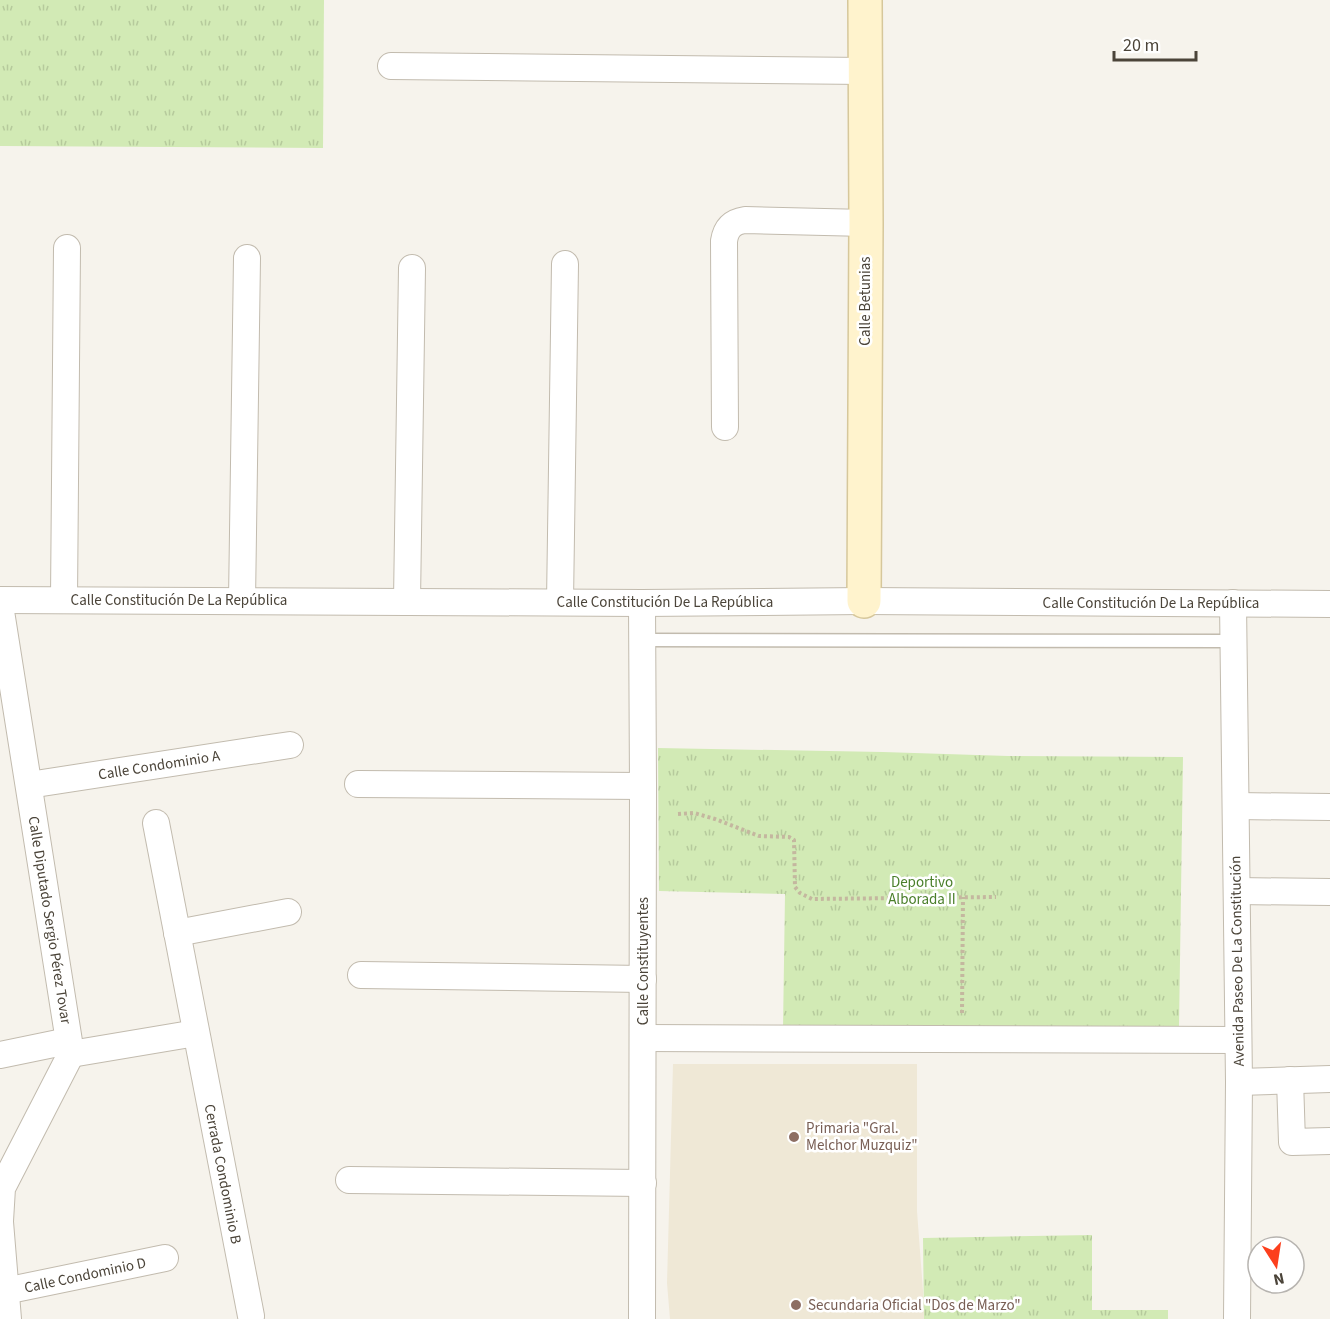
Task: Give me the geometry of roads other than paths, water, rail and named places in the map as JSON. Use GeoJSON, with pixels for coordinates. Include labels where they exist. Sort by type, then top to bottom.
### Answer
{"type":"FeatureCollection","features":[{"type":"Feature","properties":{"kind":"street","name":"Calle Betunias"},"geometry":{"type":"LineString","coordinates":[[864,601],[866,0]]}},
{"type":"Feature","properties":{"kind":"street"},"geometry":{"type":"LineString","coordinates":[[391,66],[866,71]]}},
{"type":"Feature","properties":{"kind":"street"},"geometry":{"type":"LineString","coordinates":[[725,427],[725,233],[736,222],[745,220],[866,223]]}},
{"type":"Feature","properties":{"kind":"street"},"geometry":{"type":"LineString","coordinates":[[63,599],[67,248]]}},
{"type":"Feature","properties":{"kind":"street"},"geometry":{"type":"LineString","coordinates":[[242,601],[247,258]]}},
{"type":"Feature","properties":{"kind":"street"},"geometry":{"type":"LineString","coordinates":[[560,602],[565,264]]}},
{"type":"Feature","properties":{"kind":"street"},"geometry":{"type":"LineString","coordinates":[[407,601],[412,268]]}},
{"type":"Feature","properties":{"kind":"street","name":"Calle Constitución De La República"},"geometry":{"type":"LineString","coordinates":[[0,600],[1330,604]]}},
{"type":"Feature","properties":{"kind":"street","name":"Calle Constituyentes"},"geometry":{"type":"LineString","coordinates":[[642,603],[642,1319]]}},
{"type":"Feature","properties":{"kind":"street","name":"Avenida Paseo De La Constitución"},"geometry":{"type":"LineString","coordinates":[[1233,603],[1239,1082],[1237,1319]]}},
{"type":"Feature","properties":{"kind":"street","name":"Calle Diputado Sergio Pérez Tovar"},"geometry":{"type":"LineString","coordinates":[[0,606],[70,1047]]}},
{"type":"Feature","properties":{"kind":"street","name":"Calle Condominio A"},"geometry":{"type":"LineString","coordinates":[[29,785],[290,745]]}},
{"type":"Feature","properties":{"kind":"street"},"geometry":{"type":"LineString","coordinates":[[358,784],[643,786]]}},
{"type":"Feature","properties":{"kind":"street"},"geometry":{"type":"LineString","coordinates":[[1236,806],[1330,807]]}},
{"type":"Feature","properties":{"kind":"street","name":"Cerrada Condominio B"},"geometry":{"type":"LineString","coordinates":[[156,823],[250,1316]]}},
{"type":"Feature","properties":{"kind":"street"},"geometry":{"type":"LineString","coordinates":[[1237,891],[1330,892]]}},
{"type":"Feature","properties":{"kind":"street"},"geometry":{"type":"LineString","coordinates":[[177,933],[288,912]]}},
{"type":"Feature","properties":{"kind":"street"},"geometry":{"type":"LineString","coordinates":[[361,975],[643,979]]}},
{"type":"Feature","properties":{"kind":"street"},"geometry":{"type":"LineString","coordinates":[[0,1055],[196,1033]]}},
{"type":"Feature","properties":{"kind":"street"},"geometry":{"type":"LineString","coordinates":[[643,1038],[1238,1040]]}},
{"type":"Feature","properties":{"kind":"street"},"geometry":{"type":"LineString","coordinates":[[8,1319],[0,1222],[2,1188],[70,1047]]}},
{"type":"Feature","properties":{"kind":"street"},"geometry":{"type":"LineString","coordinates":[[1290,1080],[1292,1142],[1330,1141]]}},
{"type":"Feature","properties":{"kind":"street"},"geometry":{"type":"LineString","coordinates":[[1239,1082],[1330,1080]]}},
{"type":"Feature","properties":{"kind":"street"},"geometry":{"type":"LineString","coordinates":[[349,1180],[643,1183]]}},
{"type":"Feature","properties":{"kind":"street","name":"Calle Condominio D"},"geometry":{"type":"LineString","coordinates":[[5,1291],[165,1258]]}},
{"type":"Feature","properties":{"kind":"lane"},"geometry":{"type":"LineString","coordinates":[[642,640],[1234,641]]}},
{"type":"Feature","properties":{"kind":"place","name":"Primaria \"Gral. Melchor Muzquiz\""},"geometry":{"type":"Point","coordinates":[794,1137]}},
{"type":"Feature","properties":{"kind":"place","name":"Secundaria Oficial \"Dos de Marzo\""},"geometry":{"type":"Point","coordinates":[796,1305]}},
{"type":"Feature","properties":{"kind":"park label","name":"Deportivo Alborada II"},"geometry":{"type":"Point","coordinates":[922,890]}}]}
